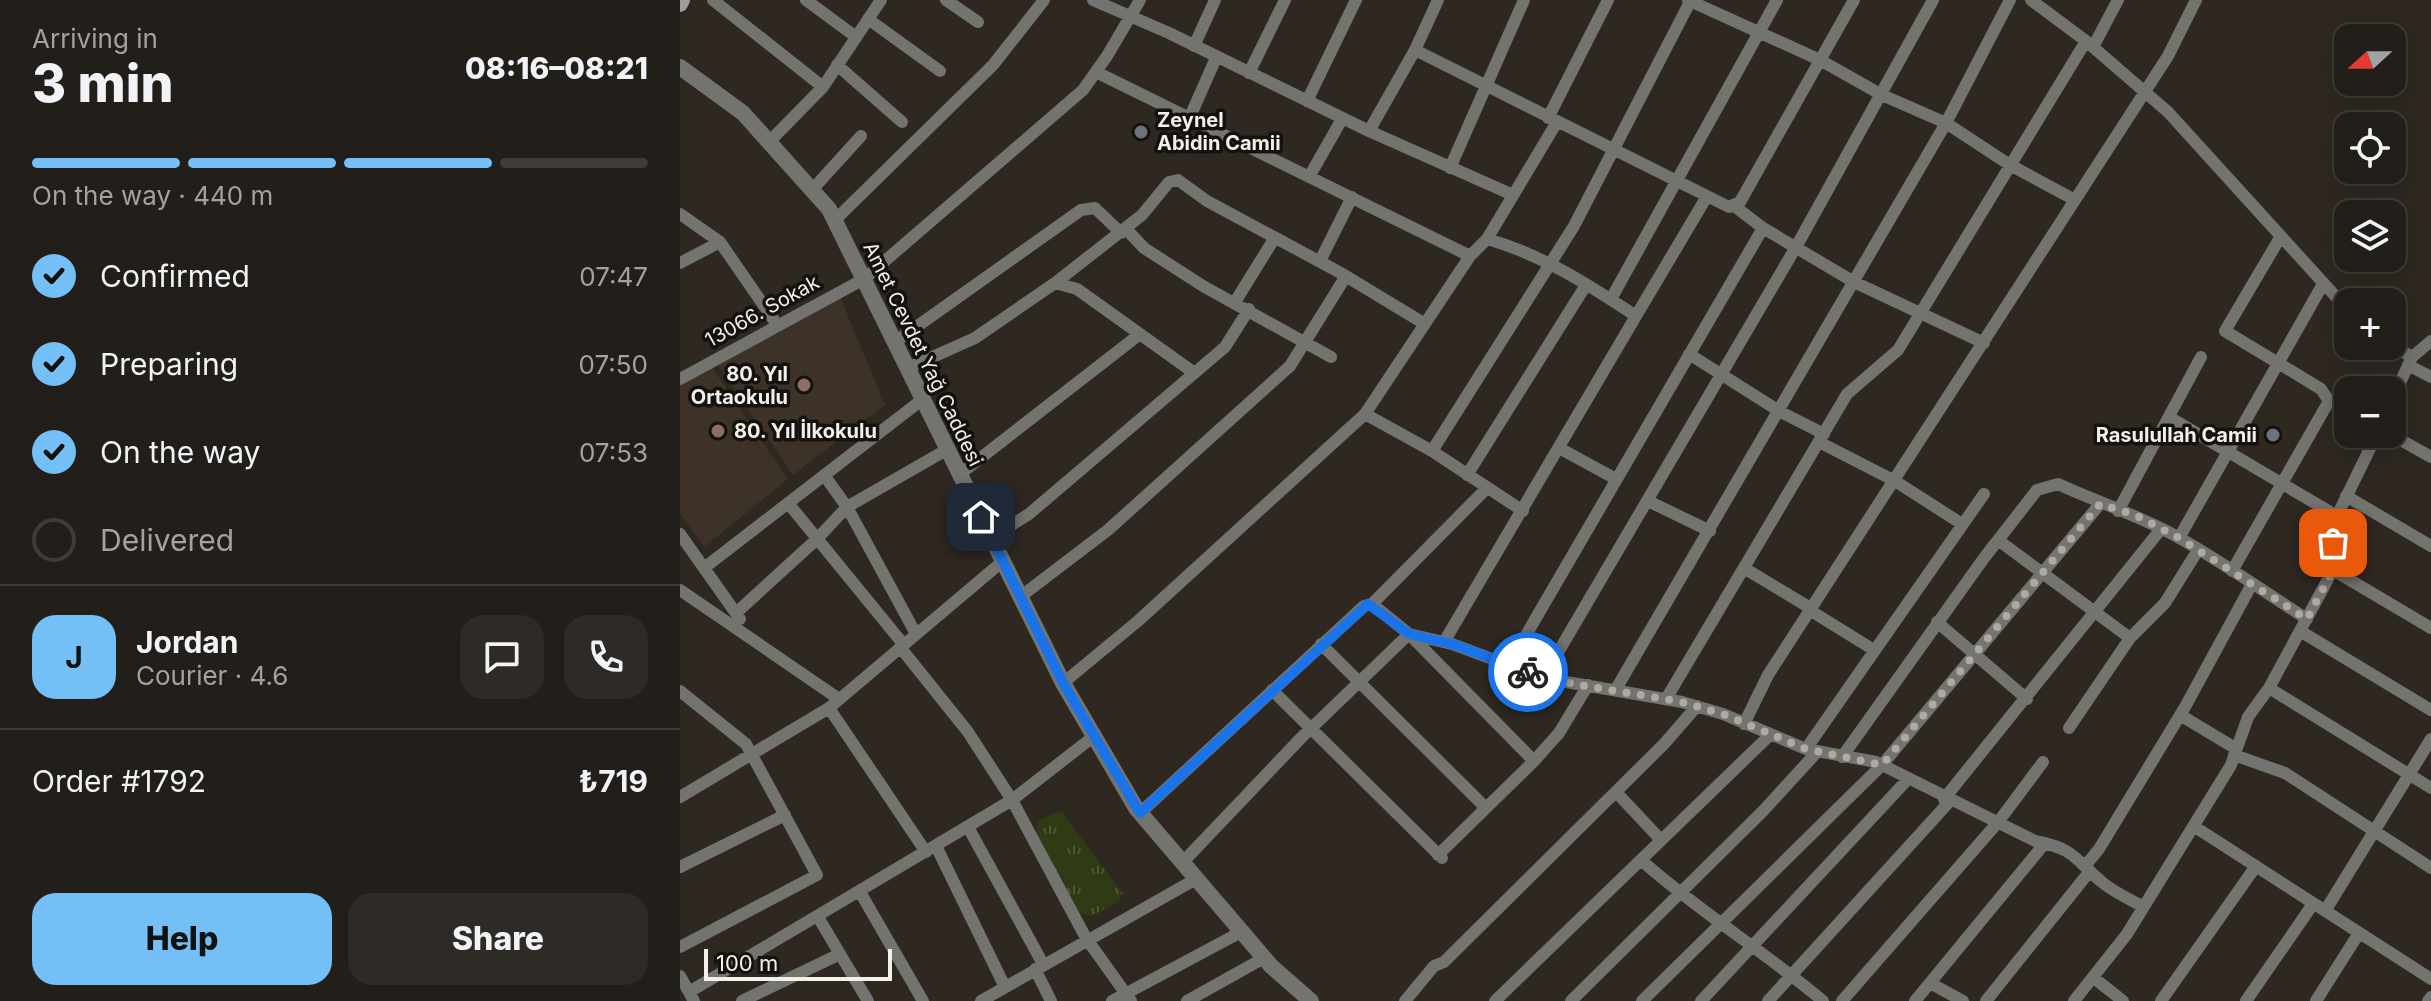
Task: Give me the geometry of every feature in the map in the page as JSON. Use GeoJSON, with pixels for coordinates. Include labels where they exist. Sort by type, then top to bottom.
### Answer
{"type":"FeatureCollection","features":[{"type":"Feature","properties":{"kind":"street"},"geometry":{"type":"LineString","coordinates":[[713,0],[823,87]]}},
{"type":"Feature","properties":{"kind":"street"},"geometry":{"type":"LineString","coordinates":[[806,0],[856,37]]}},
{"type":"Feature","properties":{"kind":"street"},"geometry":{"type":"LineString","coordinates":[[769,142],[823,87],[881,0]]}},
{"type":"Feature","properties":{"kind":"street"},"geometry":{"type":"LineString","coordinates":[[946,0],[978,22]]}},
{"type":"Feature","properties":{"kind":"street"},"geometry":{"type":"LineString","coordinates":[[835,220],[993,65],[1044,0]]}},
{"type":"Feature","properties":{"kind":"street"},"geometry":{"type":"LineString","coordinates":[[1093,0],[1342,119],[1513,195]]}},
{"type":"Feature","properties":{"kind":"street","name":"13066. Sokak"},"geometry":{"type":"LineString","coordinates":[[680,379],[864,279],[1083,90],[1140,0]]}},
{"type":"Feature","properties":{"kind":"street"},"geometry":{"type":"LineString","coordinates":[[1194,46],[1215,0]]}},
{"type":"Feature","properties":{"kind":"street"},"geometry":{"type":"LineString","coordinates":[[1249,73],[1285,0]]}},
{"type":"Feature","properties":{"kind":"street"},"geometry":{"type":"LineString","coordinates":[[1307,101],[1356,0]]}},
{"type":"Feature","properties":{"kind":"street"},"geometry":{"type":"LineString","coordinates":[[1369,131],[1415,50],[1438,0]]}},
{"type":"Feature","properties":{"kind":"street"},"geometry":{"type":"LineString","coordinates":[[1450,168],[1488,88],[1524,0]]}},
{"type":"Feature","properties":{"kind":"street"},"geometry":{"type":"LineString","coordinates":[[1063,683],[1138,621],[1365,414],[1470,256],[1487,239],[1513,195],[1553,120],[1608,0]]}},
{"type":"Feature","properties":{"kind":"street"},"geometry":{"type":"LineString","coordinates":[[1432,451],[1574,226],[1690,0],[1820,60],[1882,95],[1946,123],[2010,165],[2075,200]]}},
{"type":"Feature","properties":{"kind":"street"},"geometry":{"type":"LineString","coordinates":[[1611,299],[1777,0]]}},
{"type":"Feature","properties":{"kind":"street"},"geometry":{"type":"LineString","coordinates":[[1415,50],[1729,207],[1740,202],[1854,0]]}},
{"type":"Feature","properties":{"kind":"street"},"geometry":{"type":"LineString","coordinates":[[1543,678],[1796,247],[1933,0]]}},
{"type":"Feature","properties":{"kind":"street"},"geometry":{"type":"LineString","coordinates":[[1616,689],[1946,123],[2010,0]]}},
{"type":"Feature","properties":{"kind":"street"},"geometry":{"type":"LineString","coordinates":[[1666,699],[1847,394],[1898,350],[2010,165],[2118,0]]}},
{"type":"Feature","properties":{"kind":"street"},"geometry":{"type":"LineString","coordinates":[[1744,724],[1768,675],[2168,56],[2196,0]]}},
{"type":"Feature","properties":{"kind":"street"},"geometry":{"type":"LineString","coordinates":[[2036,2],[2168,112],[2334,295]]}},
{"type":"Feature","properties":{"kind":"street"},"geometry":{"type":"LineString","coordinates":[[868,19],[940,71]]}},
{"type":"Feature","properties":{"kind":"street"},"geometry":{"type":"LineString","coordinates":[[1189,119],[1216,58]]}},
{"type":"Feature","properties":{"kind":"street"},"geometry":{"type":"LineString","coordinates":[[837,65],[902,122]]}},
{"type":"Feature","properties":{"kind":"street","name":"Amet Cevdet Yağ Caddesi"},"geometry":{"type":"LineString","coordinates":[[680,67],[743,113],[835,220],[1020,597],[1093,737],[1140,813],[1264,958],[1311,1001]]}},
{"type":"Feature","properties":{"kind":"street"},"geometry":{"type":"LineString","coordinates":[[1096,72],[1470,256]]}},
{"type":"Feature","properties":{"kind":"street"},"geometry":{"type":"LineString","coordinates":[[1309,177],[1342,119]]}},
{"type":"Feature","properties":{"kind":"street"},"geometry":{"type":"LineString","coordinates":[[812,190],[861,136]]}},
{"type":"Feature","properties":{"kind":"street"},"geometry":{"type":"LineString","coordinates":[[908,368],[975,338],[1055,283],[1123,231],[1169,182],[1178,180],[1274,239],[1320,261],[1425,324]]}},
{"type":"Feature","properties":{"kind":"street"},"geometry":{"type":"LineString","coordinates":[[1320,261],[1352,197]]}},
{"type":"Feature","properties":{"kind":"street"},"geometry":{"type":"LineString","coordinates":[[1444,642],[1706,198]]}},
{"type":"Feature","properties":{"kind":"street"},"geometry":{"type":"LineString","coordinates":[[1733,205],[1763,228],[1854,282],[1984,343]]}},
{"type":"Feature","properties":{"kind":"street"},"geometry":{"type":"LineString","coordinates":[[895,342],[1081,210],[1095,208],[1144,248],[1331,357]]}},
{"type":"Feature","properties":{"kind":"street"},"geometry":{"type":"LineString","coordinates":[[680,214],[720,242],[778,326]]}},
{"type":"Feature","properties":{"kind":"street"},"geometry":{"type":"LineString","coordinates":[[1508,666],[1763,228]]}},
{"type":"Feature","properties":{"kind":"street"},"geometry":{"type":"LineString","coordinates":[[2232,571],[2329,401],[2321,389],[2225,331],[2281,236]]}},
{"type":"Feature","properties":{"kind":"street"},"geometry":{"type":"LineString","coordinates":[[1235,302],[1274,239]]}},
{"type":"Feature","properties":{"kind":"street"},"geometry":{"type":"LineString","coordinates":[[1487,239],[1520,249],[1548,263],[1636,316]]}},
{"type":"Feature","properties":{"kind":"street"},"geometry":{"type":"LineString","coordinates":[[680,263],[720,242]]}},
{"type":"Feature","properties":{"kind":"street"},"geometry":{"type":"LineString","coordinates":[[1020,597],[1108,530],[1280,376],[1306,343],[1346,276]]}},
{"type":"Feature","properties":{"kind":"street"},"geometry":{"type":"LineString","coordinates":[[1055,283],[1077,289],[1193,372]]}},
{"type":"Feature","properties":{"kind":"street"},"geometry":{"type":"LineString","coordinates":[[2179,538],[2323,284]]}},
{"type":"Feature","properties":{"kind":"street"},"geometry":{"type":"LineString","coordinates":[[1467,475],[1586,285]]}},
{"type":"Feature","properties":{"kind":"street"},"geometry":{"type":"LineString","coordinates":[[991,538],[1029,514],[1225,347],[1249,309]]}},
{"type":"Feature","properties":{"kind":"street"},"geometry":{"type":"LineString","coordinates":[[960,474],[1140,334]]}},
{"type":"Feature","properties":{"kind":"street"},"geometry":{"type":"LineString","coordinates":[[2403,376],[2410,361],[2431,341]]}},
{"type":"Feature","properties":{"kind":"street"},"geometry":{"type":"LineString","coordinates":[[1689,354],[1962,524]]}},
{"type":"Feature","properties":{"kind":"street"},"geometry":{"type":"LineString","coordinates":[[2118,511],[2201,357]]}},
{"type":"Feature","properties":{"kind":"street"},"geometry":{"type":"LineString","coordinates":[[2406,357],[2431,377]]}},
{"type":"Feature","properties":{"kind":"street"},"geometry":{"type":"LineString","coordinates":[[704,568],[923,399]]}},
{"type":"Feature","properties":{"kind":"street"},"geometry":{"type":"LineString","coordinates":[[1365,414],[1432,451],[1523,511]]}},
{"type":"Feature","properties":{"kind":"street"},"geometry":{"type":"LineString","coordinates":[[2169,417],[2337,516]]}},
{"type":"Feature","properties":{"kind":"street"},"geometry":{"type":"LineString","coordinates":[[2406,443],[2431,457]]}},
{"type":"Feature","properties":{"kind":"street"},"geometry":{"type":"LineString","coordinates":[[1559,448],[1616,479]]}},
{"type":"Feature","properties":{"kind":"street"},"geometry":{"type":"LineString","coordinates":[[2074,1001],[2127,934],[2195,827],[2234,752],[2248,717],[2269,688],[2307,619],[2333,570],[2337,516],[2370,448]]}},
{"type":"Feature","properties":{"kind":"street"},"geometry":{"type":"LineString","coordinates":[[736,613],[817,539],[847,507],[948,449]]}},
{"type":"Feature","properties":{"kind":"street"},"geometry":{"type":"LineString","coordinates":[[824,475],[847,507],[916,634]]}},
{"type":"Feature","properties":{"kind":"street"},"geometry":{"type":"LineString","coordinates":[[1842,757],[1937,622],[2037,490],[2058,484],[2161,529],[2307,619]]}},
{"type":"Feature","properties":{"kind":"street"},"geometry":{"type":"LineString","coordinates":[[1140,813],[1321,644],[1364,606],[1372,604],[1487,488]]}},
{"type":"Feature","properties":{"kind":"street"},"geometry":{"type":"LineString","coordinates":[[1571,1001],[1679,894],[1811,750],[1874,650],[1984,494]]}},
{"type":"Feature","properties":{"kind":"street"},"geometry":{"type":"LineString","coordinates":[[2346,496],[2431,546]]}},
{"type":"Feature","properties":{"kind":"street"},"geometry":{"type":"LineString","coordinates":[[1648,501],[1710,531]]}},
{"type":"Feature","properties":{"kind":"street"},"geometry":{"type":"LineString","coordinates":[[788,503],[968,732],[1012,800],[1086,938],[1128,997]]}},
{"type":"Feature","properties":{"kind":"street"},"geometry":{"type":"LineString","coordinates":[[1642,1001],[1882,765],[2100,504]]}},
{"type":"Feature","properties":{"kind":"street"},"geometry":{"type":"LineString","coordinates":[[1768,1001],[1947,800],[2161,529]]}},
{"type":"Feature","properties":{"kind":"street"},"geometry":{"type":"LineString","coordinates":[[680,534],[753,637]]}},
{"type":"Feature","properties":{"kind":"street"},"geometry":{"type":"LineString","coordinates":[[1998,540],[2044,570],[2130,638]]}},
{"type":"Feature","properties":{"kind":"street"},"geometry":{"type":"LineString","coordinates":[[2069,728],[2130,638],[2165,603],[2198,550]]}},
{"type":"Feature","properties":{"kind":"street"},"geometry":{"type":"LineString","coordinates":[[680,797],[834,703],[1003,561]]}},
{"type":"Feature","properties":{"kind":"street"},"geometry":{"type":"LineString","coordinates":[[1744,568],[1874,650]]}},
{"type":"Feature","properties":{"kind":"street"},"geometry":{"type":"LineString","coordinates":[[2333,570],[2431,628]]}},
{"type":"Feature","properties":{"kind":"street"},"geometry":{"type":"LineString","coordinates":[[1986,1001],[2088,868],[2180,715],[2252,584]]}},
{"type":"Feature","properties":{"kind":"street"},"geometry":{"type":"LineString","coordinates":[[680,590],[753,637],[834,703],[931,849],[1005,987]]}},
{"type":"Feature","properties":{"kind":"street"},"geometry":{"type":"LineString","coordinates":[[1372,604],[1409,634],[1534,761]]}},
{"type":"Feature","properties":{"kind":"street"},"geometry":{"type":"LineString","coordinates":[[1937,622],[1974,657],[2027,699]]}},
{"type":"Feature","properties":{"kind":"street"},"geometry":{"type":"LineString","coordinates":[[2300,631],[2431,710]]}},
{"type":"Feature","properties":{"kind":"street"},"geometry":{"type":"LineString","coordinates":[[1409,634],[1444,642],[1543,678],[1697,706],[1811,750],[1882,765],[1947,800],[2076,855],[2106,886],[2142,906]]}},
{"type":"Feature","properties":{"kind":"street"},"geometry":{"type":"LineString","coordinates":[[1182,863],[1310,729],[1409,634]]}},
{"type":"Feature","properties":{"kind":"street"},"geometry":{"type":"LineString","coordinates":[[1321,644],[1485,807]]}},
{"type":"Feature","properties":{"kind":"street"},"geometry":{"type":"LineString","coordinates":[[1272,690],[1440,856],[1559,733],[1588,685]]}},
{"type":"Feature","properties":{"kind":"street"},"geometry":{"type":"LineString","coordinates":[[2269,688],[2431,788]]}},
{"type":"Feature","properties":{"kind":"street"},"geometry":{"type":"LineString","coordinates":[[680,691],[746,744],[817,875],[680,947]]}},
{"type":"Feature","properties":{"kind":"street"},"geometry":{"type":"LineString","coordinates":[[1405,1001],[1434,966],[1444,962],[1616,792],[1697,706]]}},
{"type":"Feature","properties":{"kind":"street"},"geometry":{"type":"LineString","coordinates":[[2180,715],[2234,752],[2285,773],[2431,868]]}},
{"type":"Feature","properties":{"kind":"street"},"geometry":{"type":"LineString","coordinates":[[1495,1001],[1769,736]]}},
{"type":"Feature","properties":{"kind":"street"},"geometry":{"type":"LineString","coordinates":[[680,976],[692,997],[1012,800],[1093,737]]}},
{"type":"Feature","properties":{"kind":"street"},"geometry":{"type":"LineString","coordinates":[[2325,911],[2431,739]]}},
{"type":"Feature","properties":{"kind":"street"},"geometry":{"type":"LineString","coordinates":[[1842,1001],[1999,821],[2043,762]]}},
{"type":"Feature","properties":{"kind":"street"},"geometry":{"type":"LineString","coordinates":[[1701,1001],[1909,778]]}},
{"type":"Feature","properties":{"kind":"street"},"geometry":{"type":"LineString","coordinates":[[1616,792],[1661,840]]}},
{"type":"Feature","properties":{"kind":"street"},"geometry":{"type":"LineString","coordinates":[[680,867],[785,815]]}},
{"type":"Feature","properties":{"kind":"street"},"geometry":{"type":"LineString","coordinates":[[968,827],[1039,967],[1051,1001]]}},
{"type":"Feature","properties":{"kind":"street"},"geometry":{"type":"LineString","coordinates":[[2195,827],[2431,979]]}},
{"type":"Feature","properties":{"kind":"street"},"geometry":{"type":"LineString","coordinates":[[1915,1001],[2045,843]]}},
{"type":"Feature","properties":{"kind":"street"},"geometry":{"type":"LineString","coordinates":[[1641,860],[1679,894],[1722,921],[1823,1001]]}},
{"type":"Feature","properties":{"kind":"street"},"geometry":{"type":"LineString","coordinates":[[2161,1001],[2256,866]]}},
{"type":"Feature","properties":{"kind":"street"},"geometry":{"type":"LineString","coordinates":[[981,1001],[1086,938],[1196,879]]}},
{"type":"Feature","properties":{"kind":"street"},"geometry":{"type":"LineString","coordinates":[[860,892],[923,1001]]}},
{"type":"Feature","properties":{"kind":"street"},"geometry":{"type":"LineString","coordinates":[[2246,1001],[2313,904]]}},
{"type":"Feature","properties":{"kind":"street"},"geometry":{"type":"LineString","coordinates":[[818,917],[867,1001]]}},
{"type":"Feature","properties":{"kind":"street"},"geometry":{"type":"LineString","coordinates":[[1112,1001],[1128,997],[1241,932]]}},
{"type":"Feature","properties":{"kind":"street"},"geometry":{"type":"LineString","coordinates":[[2316,1001],[2359,933]]}},
{"type":"Feature","properties":{"kind":"street"},"geometry":{"type":"LineString","coordinates":[[742,1001],[840,954]]}},
{"type":"Feature","properties":{"kind":"street"},"geometry":{"type":"LineString","coordinates":[[1187,1001],[1264,958]]}},
{"type":"Feature","properties":{"kind":"street"},"geometry":{"type":"LineString","coordinates":[[2094,978],[2123,1001]]}},
{"type":"Feature","properties":{"kind":"street"},"geometry":{"type":"LineString","coordinates":[[1930,983],[1963,1001]]}},
{"type":"Feature","properties":{"kind":"shaded area","name":"80. Yıl Ortaokulu"},"geometry":{"type":"Polygon","coordinates":[[[840,297],[885,405],[793,475],[717,364],[840,297]]]}},
{"type":"Feature","properties":{"kind":"shaded area","name":"80. Yıl İlkokulu"},"geometry":{"type":"Polygon","coordinates":[[[712,367],[788,479],[704,547],[680,513],[680,384],[712,367]]]}},
{"type":"Feature","properties":{"kind":"green space"},"geometry":{"type":"Polygon","coordinates":[[[1062,812],[1123,894],[1118,902],[1091,916],[1079,912],[1036,834],[1038,822],[1053,813],[1062,812]]]}},
{"type":"Feature","properties":{"kind":"way so far"},"geometry":{"type":"LineString","coordinates":[[1528,672],[1543,678],[1682,702],[1723,714],[1806,749],[1882,765],[2100,504],[2135,515],[2179,538],[2307,619],[2333,570],[2333,543]]}},
{"type":"Feature","properties":{"kind":"place","name":"Zeynel Abidin Camii"},"geometry":{"type":"Point","coordinates":[1141,132]}},
{"type":"Feature","properties":{"kind":"place","name":"80. Yıl Ortaokulu"},"geometry":{"type":"Point","coordinates":[804,385]}},
{"type":"Feature","properties":{"kind":"place","name":"80. Yıl İlkokulu"},"geometry":{"type":"Point","coordinates":[718,431]}},
{"type":"Feature","properties":{"kind":"place","name":"Rasulullah Camii"},"geometry":{"type":"Point","coordinates":[2273,435]}},
{"type":"Feature","properties":{"kind":"route"},"geometry":{"type":"LineString","coordinates":[[981,517],[1063,683],[1140,813],[1368,604],[1409,634],[1452,644],[1528,672]]}}]}
